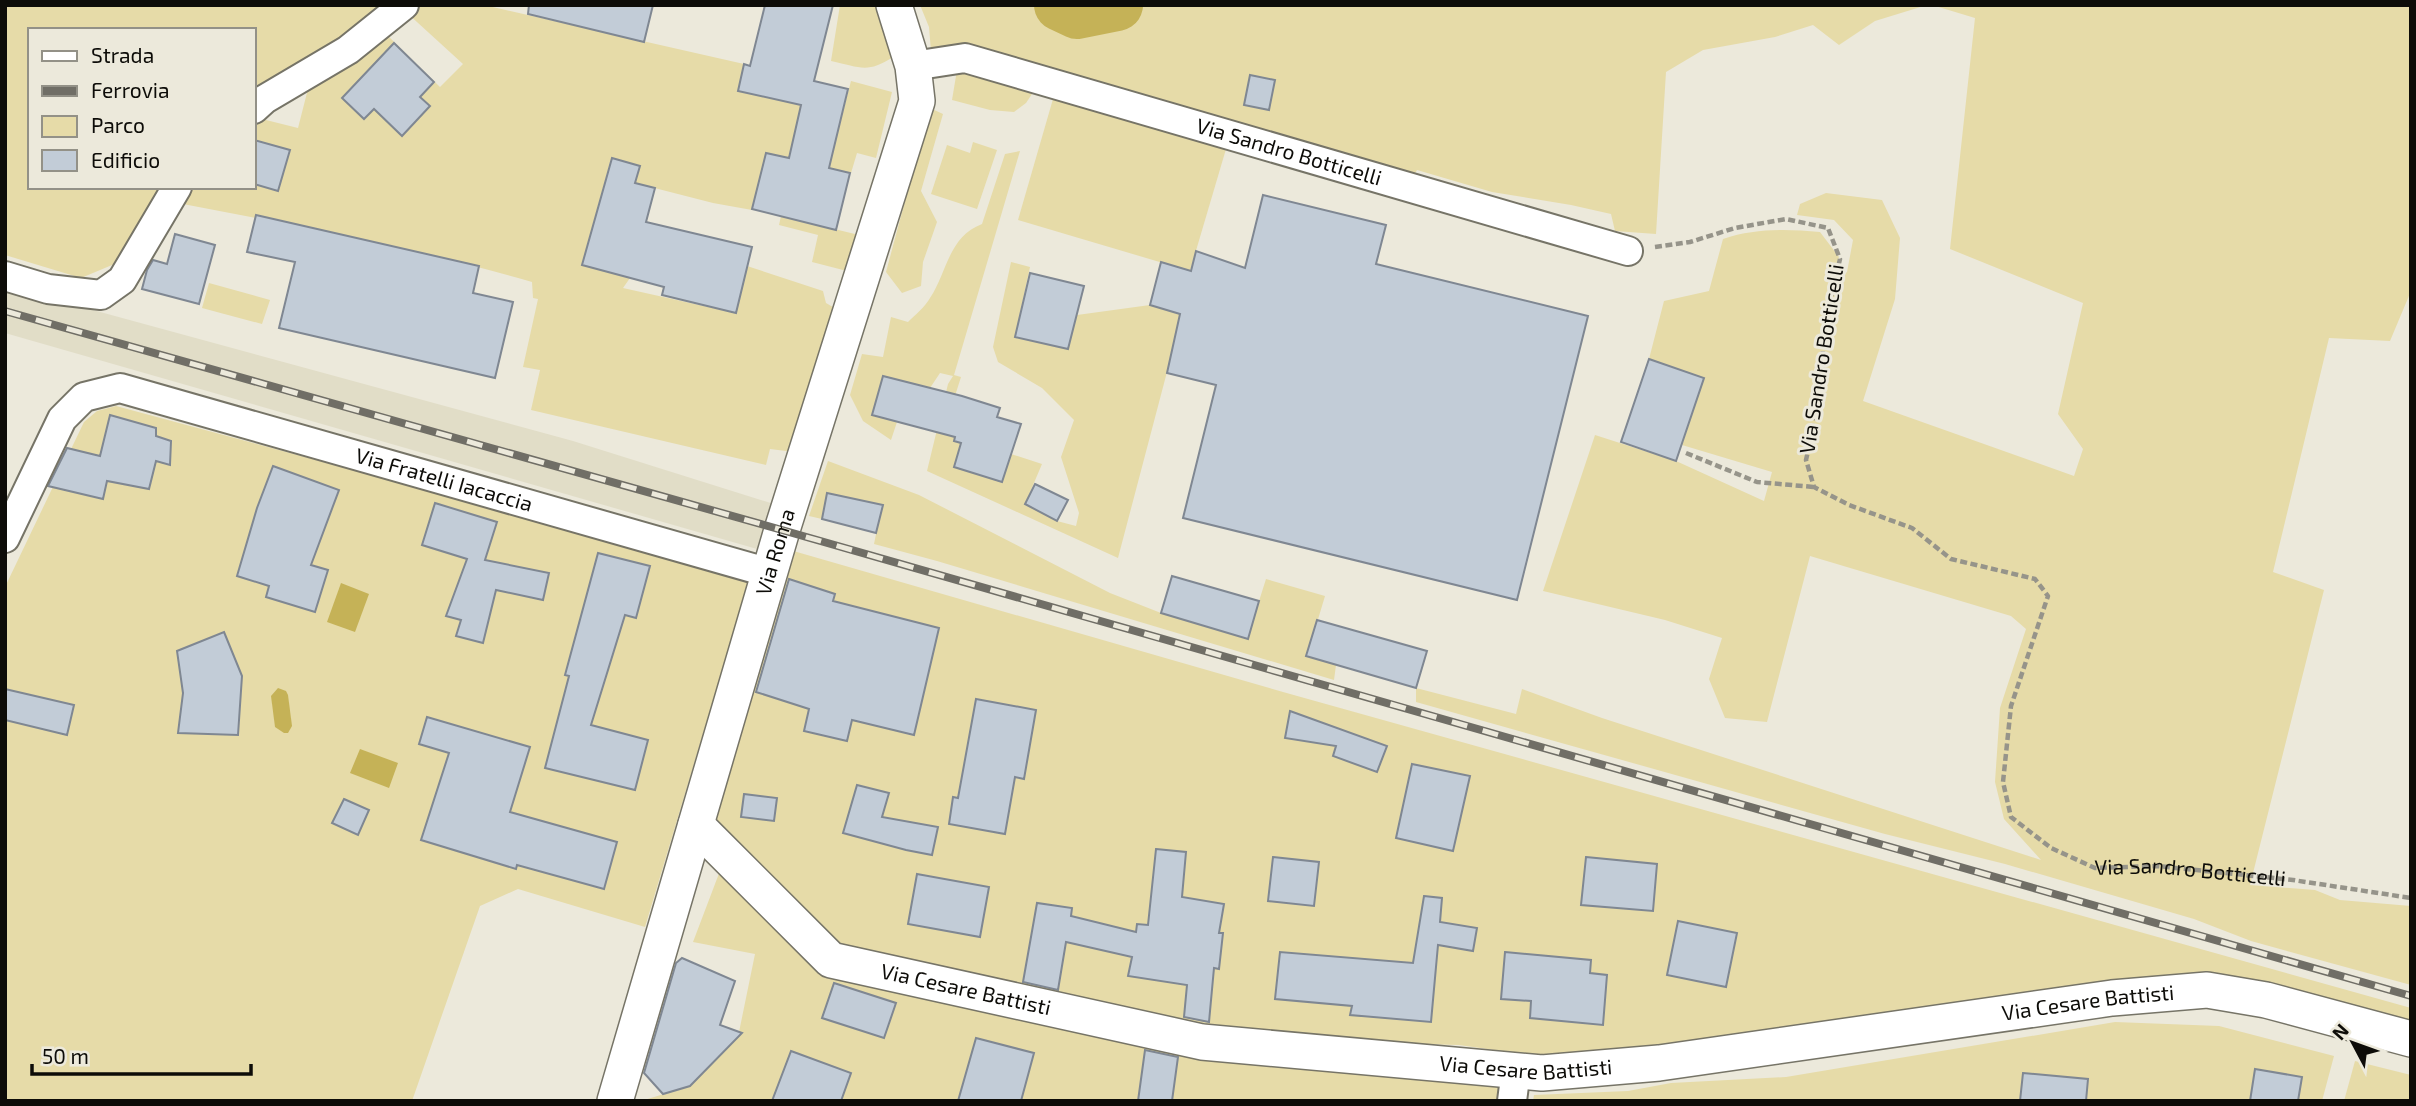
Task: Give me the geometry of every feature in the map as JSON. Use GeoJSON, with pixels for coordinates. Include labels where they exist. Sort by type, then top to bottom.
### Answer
{"type":"FeatureCollection","features":[{"type":"Feature","properties":{"kind":"street"},"geometry":{"type":"LineString","coordinates":[[256,107],[265,99],[348,50],[404,5]]}},
{"type":"Feature","properties":{"kind":"street","name":"Via Roma"},"geometry":{"type":"LineString","coordinates":[[615,1101],[770,573],[917,101],[913,66],[894,5]]}},
{"type":"Feature","properties":{"kind":"street","name":"Via Sandro Botticelli"},"geometry":{"type":"LineString","coordinates":[[913,66],[965,58],[1628,251]]}},
{"type":"Feature","properties":{"kind":"street"},"geometry":{"type":"LineString","coordinates":[[5,276],[48,289],[101,295],[122,280],[176,189]]}},
{"type":"Feature","properties":{"kind":"street","name":"Via Fratelli Iacaccia"},"geometry":{"type":"LineString","coordinates":[[5,538],[62,419],[84,397],[120,388],[770,573]]}},
{"type":"Feature","properties":{"kind":"street","name":"Via Cesare Battisti"},"geometry":{"type":"LineString","coordinates":[[696,825],[831,960],[1202,1042],[1514,1086],[1542,1073],[1659,1063],[2112,998],[2207,990],[2266,1000],[2411,1039]]}},
{"type":"Feature","properties":{"kind":"path","name":"Via Sandro Botticelli"},"geometry":{"type":"LineString","coordinates":[[1628,251],[1690,242],[1735,228],[1786,219],[1828,228],[1840,259],[1824,326],[1821,394],[1806,460],[1814,487],[1849,505],[1912,528],[1951,559],[2035,579],[2048,596],[2011,706],[2003,782],[2011,817],[2050,848],[2095,868],[2157,866],[2294,880],[2411,898]]}},
{"type":"Feature","properties":{"kind":"path"},"geometry":{"type":"LineString","coordinates":[[1686,453],[1757,482],[1814,487]]}},
{"type":"Feature","properties":{"kind":"shaded area"},"geometry":{"type":"Polygon","coordinates":[[[5,286],[573,441],[777,505],[764,551],[5,333],[5,286]]]}},
{"type":"Feature","properties":{"kind":"shaded area"},"geometry":{"type":"Polygon","coordinates":[[[341,583],[369,594],[355,632],[327,622],[341,583]]]}},
{"type":"Feature","properties":{"kind":"shaded area"},"geometry":{"type":"Polygon","coordinates":[[[278,688],[286,691],[288,695],[292,726],[288,733],[275,727],[271,696],[278,688]]]}},
{"type":"Feature","properties":{"kind":"shaded area"},"geometry":{"type":"Polygon","coordinates":[[[360,749],[398,763],[389,788],[350,773],[360,749]]]}},
{"type":"Feature","properties":{"kind":"green space"},"geometry":{"type":"Polygon","coordinates":[[[5,5],[395,5],[256,98],[256,28],[28,28],[28,189],[166,189],[124,260],[81,278],[5,255],[5,5]]]}},
{"type":"Feature","properties":{"kind":"green space"},"geometry":{"type":"Polygon","coordinates":[[[414,5],[484,5],[744,64],[738,91],[801,105],[793,142],[833,151],[851,81],[892,92],[876,158],[857,153],[851,173],[767,153],[752,210],[635,183],[611,159],[582,264],[630,278],[623,288],[735,313],[747,266],[823,291],[826,303],[838,310],[794,452],[770,449],[766,465],[531,410],[540,370],[523,367],[538,299],[533,298],[532,282],[402,249],[183,204],[186,189],[256,189],[256,118],[298,128],[310,81],[386,34],[440,87],[463,64],[406,12],[414,5]]]}},
{"type":"Feature","properties":{"kind":"green space"},"geometry":{"type":"Polygon","coordinates":[[[840,5],[886,5],[893,57],[876,66],[863,68],[831,61],[840,5]]]}},
{"type":"Feature","properties":{"kind":"green space"},"geometry":{"type":"Polygon","coordinates":[[[920,5],[1051,5],[1077,16],[1133,5],[1927,5],[1875,21],[1839,45],[1813,25],[1775,37],[1703,50],[1666,72],[1656,234],[1615,231],[1611,214],[1492,192],[1417,170],[1411,180],[1268,137],[1266,130],[1131,91],[1127,98],[931,51],[929,27],[920,5]]]}},
{"type":"Feature","properties":{"kind":"green space"},"geometry":{"type":"Polygon","coordinates":[[[1932,5],[2411,5],[2411,291],[2390,341],[2329,338],[2273,572],[2324,590],[2250,885],[2315,890],[2340,900],[2411,906],[2411,985],[2251,941],[2194,919],[2005,864],[1885,834],[1416,702],[1416,688],[1516,714],[1522,689],[1602,718],[2041,860],[2004,819],[1995,782],[2000,708],[2026,629],[2011,616],[1810,556],[1767,722],[1725,718],[1709,679],[1722,638],[1665,620],[1543,591],[1595,435],[1676,461],[1764,501],[1772,472],[1682,445],[1704,378],[1649,359],[1664,301],[1709,291],[1723,239],[1771,230],[1820,232],[1839,257],[1827,288],[1847,272],[1853,240],[1834,220],[1797,215],[1800,204],[1826,193],[1882,200],[1900,238],[1895,299],[1863,401],[2074,476],[2083,449],[2058,414],[2083,303],[1950,249],[1975,18],[1932,5]]]}},
{"type":"Feature","properties":{"kind":"green space"},"geometry":{"type":"Polygon","coordinates":[[[957,70],[1038,85],[1026,103],[1014,112],[990,110],[952,100],[957,70]]]}},
{"type":"Feature","properties":{"kind":"green space"},"geometry":{"type":"Polygon","coordinates":[[[1053,99],[1226,149],[1190,271],[1018,220],[1053,99]]]}},
{"type":"Feature","properties":{"kind":"green space"},"geometry":{"type":"Polygon","coordinates":[[[930,108],[943,114],[921,191],[937,222],[923,262],[921,286],[902,293],[886,272],[930,108]]]}},
{"type":"Feature","properties":{"kind":"green space"},"geometry":{"type":"Polygon","coordinates":[[[973,142],[997,150],[977,209],[931,194],[947,145],[970,153],[973,142]]]}},
{"type":"Feature","properties":{"kind":"green space"},"geometry":{"type":"Polygon","coordinates":[[[1020,151],[954,375],[961,377],[946,424],[961,443],[954,467],[1001,482],[1011,454],[1042,464],[1025,504],[1057,521],[1076,526],[1079,513],[1061,457],[1074,420],[1042,388],[998,362],[993,347],[1011,262],[1030,267],[1015,337],[1068,349],[1077,315],[1150,305],[1182,315],[1118,558],[927,471],[948,384],[953,376],[940,373],[930,388],[883,376],[873,415],[897,422],[891,440],[863,421],[850,395],[862,354],[883,357],[891,317],[908,322],[925,305],[955,247],[971,230],[982,224],[1005,154],[1020,151]]]}},
{"type":"Feature","properties":{"kind":"green space"},"geometry":{"type":"Polygon","coordinates":[[[781,216],[859,235],[847,271],[812,262],[818,235],[779,225],[781,216]]]}},
{"type":"Feature","properties":{"kind":"green space"},"geometry":{"type":"Polygon","coordinates":[[[209,283],[270,300],[262,324],[202,308],[209,283]]]}},
{"type":"Feature","properties":{"kind":"green space"},"geometry":{"type":"Polygon","coordinates":[[[116,406],[750,577],[645,927],[518,889],[480,906],[412,1101],[5,1101],[5,587],[84,422],[97,411],[116,406]]]}},
{"type":"Feature","properties":{"kind":"green space"},"geometry":{"type":"Polygon","coordinates":[[[828,461],[919,495],[1110,593],[1161,613],[1247,639],[1266,579],[1325,596],[1307,656],[1336,665],[1334,680],[874,544],[882,505],[828,493],[822,519],[809,516],[828,461]]]}},
{"type":"Feature","properties":{"kind":"green space"},"geometry":{"type":"Polygon","coordinates":[[[783,548],[1283,692],[2411,1008],[2411,1025],[2326,1001],[1872,1026],[1543,1057],[1459,1045],[1381,1043],[1201,1030],[843,947],[705,817],[783,548]]]}},
{"type":"Feature","properties":{"kind":"green space"},"geometry":{"type":"Polygon","coordinates":[[[726,855],[831,960],[1202,1042],[1516,1070],[1512,1101],[641,1101],[690,1086],[738,1037],[755,954],[693,942],[726,855]]]}},
{"type":"Feature","properties":{"kind":"green space"},"geometry":{"type":"Polygon","coordinates":[[[2115,1022],[2219,1026],[2334,1056],[2322,1101],[1533,1101],[1534,1095],[1628,1091],[1671,1083],[1786,1077],[2115,1022]]]}},
{"type":"Feature","properties":{"kind":"green space"},"geometry":{"type":"Polygon","coordinates":[[[2355,1061],[2411,1075],[2411,1101],[2344,1101],[2355,1061]]]}},
{"type":"Feature","properties":{"kind":"building"},"geometry":{"type":"Polygon","coordinates":[[[529,5],[653,5],[644,42],[528,14],[529,5]]]}},
{"type":"Feature","properties":{"kind":"building"},"geometry":{"type":"Polygon","coordinates":[[[765,5],[833,5],[814,81],[848,89],[829,168],[850,173],[836,230],[752,209],[766,153],[789,158],[801,105],[738,91],[744,64],[750,66],[765,5]]]}},
{"type":"Feature","properties":{"kind":"building"},"geometry":{"type":"Polygon","coordinates":[[[394,43],[434,82],[420,97],[430,106],[402,136],[374,109],[364,119],[342,98],[394,43]]]}},
{"type":"Feature","properties":{"kind":"building"},"geometry":{"type":"Polygon","coordinates":[[[1250,75],[1275,80],[1269,110],[1244,105],[1250,75]]]}},
{"type":"Feature","properties":{"kind":"building"},"geometry":{"type":"Polygon","coordinates":[[[256,141],[290,150],[278,191],[256,185],[256,141]]]}},
{"type":"Feature","properties":{"kind":"building"},"geometry":{"type":"Polygon","coordinates":[[[612,158],[640,166],[635,183],[655,188],[646,222],[752,247],[736,313],[662,295],[664,287],[582,265],[612,158]]]}},
{"type":"Feature","properties":{"kind":"building"},"geometry":{"type":"Polygon","coordinates":[[[1263,195],[1386,225],[1376,264],[1588,316],[1517,600],[1183,518],[1216,385],[1167,373],[1180,314],[1150,305],[1161,262],[1191,271],[1196,251],[1245,268],[1263,195]]]}},
{"type":"Feature","properties":{"kind":"building"},"geometry":{"type":"Polygon","coordinates":[[[256,215],[479,266],[473,293],[513,302],[495,378],[279,328],[295,262],[247,252],[256,215]]]}},
{"type":"Feature","properties":{"kind":"building"},"geometry":{"type":"Polygon","coordinates":[[[175,234],[215,245],[199,304],[142,289],[153,260],[167,264],[175,234]]]}},
{"type":"Feature","properties":{"kind":"building"},"geometry":{"type":"Polygon","coordinates":[[[1030,273],[1084,286],[1068,349],[1015,337],[1030,273]]]}},
{"type":"Feature","properties":{"kind":"building"},"geometry":{"type":"Polygon","coordinates":[[[1649,359],[1704,378],[1676,461],[1621,442],[1649,359]]]}},
{"type":"Feature","properties":{"kind":"building"},"geometry":{"type":"Polygon","coordinates":[[[883,376],[1000,408],[997,417],[1021,424],[1002,482],[954,467],[961,443],[954,441],[955,437],[872,415],[883,376]]]}},
{"type":"Feature","properties":{"kind":"building"},"geometry":{"type":"Polygon","coordinates":[[[110,415],[156,428],[156,436],[171,441],[170,465],[156,461],[149,489],[107,481],[103,499],[48,486],[67,448],[100,456],[110,415]]]}},
{"type":"Feature","properties":{"kind":"building"},"geometry":{"type":"Polygon","coordinates":[[[273,466],[339,490],[311,565],[328,570],[315,612],[266,597],[269,586],[237,576],[257,508],[273,466]]]}},
{"type":"Feature","properties":{"kind":"building"},"geometry":{"type":"Polygon","coordinates":[[[1035,484],[1068,500],[1057,521],[1025,504],[1035,484]]]}},
{"type":"Feature","properties":{"kind":"building"},"geometry":{"type":"Polygon","coordinates":[[[827,493],[883,505],[876,533],[822,519],[827,493]]]}},
{"type":"Feature","properties":{"kind":"building"},"geometry":{"type":"Polygon","coordinates":[[[435,503],[497,522],[485,560],[549,573],[543,600],[496,590],[483,643],[456,636],[461,620],[446,616],[467,559],[422,545],[435,503]]]}},
{"type":"Feature","properties":{"kind":"building"},"geometry":{"type":"Polygon","coordinates":[[[598,553],[650,566],[636,618],[625,615],[591,725],[648,740],[635,790],[545,768],[569,676],[565,675],[598,553]]]}},
{"type":"Feature","properties":{"kind":"building"},"geometry":{"type":"Polygon","coordinates":[[[1172,576],[1259,601],[1248,639],[1161,613],[1172,576]]]}},
{"type":"Feature","properties":{"kind":"building"},"geometry":{"type":"Polygon","coordinates":[[[789,579],[835,594],[833,601],[939,628],[914,735],[852,720],[847,741],[804,731],[809,709],[756,692],[789,579]]]}},
{"type":"Feature","properties":{"kind":"building"},"geometry":{"type":"Polygon","coordinates":[[[1317,620],[1427,651],[1416,688],[1306,656],[1317,620]]]}},
{"type":"Feature","properties":{"kind":"building"},"geometry":{"type":"Polygon","coordinates":[[[224,632],[242,676],[238,735],[178,733],[183,693],[177,651],[224,632]]]}},
{"type":"Feature","properties":{"kind":"building"},"geometry":{"type":"Polygon","coordinates":[[[5,689],[74,705],[67,735],[5,720],[5,689]]]}},
{"type":"Feature","properties":{"kind":"building"},"geometry":{"type":"Polygon","coordinates":[[[976,699],[1036,710],[1024,779],[1015,777],[1005,834],[949,824],[953,797],[958,798],[976,699]]]}},
{"type":"Feature","properties":{"kind":"building"},"geometry":{"type":"Polygon","coordinates":[[[1290,711],[1387,746],[1377,772],[1333,756],[1336,746],[1285,738],[1290,711]]]}},
{"type":"Feature","properties":{"kind":"building"},"geometry":{"type":"Polygon","coordinates":[[[427,717],[530,747],[510,812],[617,842],[604,889],[517,865],[516,869],[421,840],[449,753],[419,744],[427,717]]]}},
{"type":"Feature","properties":{"kind":"building"},"geometry":{"type":"Polygon","coordinates":[[[1412,764],[1470,776],[1453,851],[1396,838],[1412,764]]]}},
{"type":"Feature","properties":{"kind":"building"},"geometry":{"type":"Polygon","coordinates":[[[857,785],[889,793],[882,817],[938,827],[932,855],[843,833],[857,785]]]}},
{"type":"Feature","properties":{"kind":"building"},"geometry":{"type":"Polygon","coordinates":[[[744,794],[777,798],[774,821],[741,817],[744,794]]]}},
{"type":"Feature","properties":{"kind":"building"},"geometry":{"type":"Polygon","coordinates":[[[344,799],[369,810],[358,835],[332,823],[344,799]]]}},
{"type":"Feature","properties":{"kind":"building"},"geometry":{"type":"Polygon","coordinates":[[[1156,849],[1186,852],[1182,897],[1224,904],[1219,933],[1223,933],[1219,969],[1214,968],[1209,1022],[1184,1017],[1187,985],[1128,976],[1132,957],[1066,942],[1058,990],[1023,982],[1037,903],[1072,908],[1071,916],[1136,932],[1137,924],[1148,925],[1156,849]]]}},
{"type":"Feature","properties":{"kind":"building"},"geometry":{"type":"Polygon","coordinates":[[[1273,857],[1319,862],[1314,906],[1268,901],[1273,857]]]}},
{"type":"Feature","properties":{"kind":"building"},"geometry":{"type":"Polygon","coordinates":[[[1586,857],[1657,864],[1653,911],[1581,905],[1586,857]]]}},
{"type":"Feature","properties":{"kind":"building"},"geometry":{"type":"Polygon","coordinates":[[[917,874],[989,887],[980,937],[908,924],[917,874]]]}},
{"type":"Feature","properties":{"kind":"building"},"geometry":{"type":"Polygon","coordinates":[[[1424,896],[1442,898],[1440,922],[1477,928],[1473,951],[1438,945],[1431,1022],[1350,1015],[1352,1006],[1275,999],[1280,952],[1413,963],[1424,896]]]}},
{"type":"Feature","properties":{"kind":"building"},"geometry":{"type":"Polygon","coordinates":[[[1678,921],[1737,933],[1726,987],[1667,975],[1678,921]]]}},
{"type":"Feature","properties":{"kind":"building"},"geometry":{"type":"Polygon","coordinates":[[[1505,952],[1591,960],[1590,973],[1607,975],[1603,1025],[1530,1018],[1531,1001],[1501,999],[1505,952]]]}},
{"type":"Feature","properties":{"kind":"building"},"geometry":{"type":"Polygon","coordinates":[[[682,958],[735,981],[720,1025],[742,1033],[690,1086],[663,1094],[644,1073],[676,963],[682,958]]]}},
{"type":"Feature","properties":{"kind":"building"},"geometry":{"type":"Polygon","coordinates":[[[834,983],[896,1003],[884,1038],[822,1018],[834,983]]]}},
{"type":"Feature","properties":{"kind":"building"},"geometry":{"type":"Polygon","coordinates":[[[976,1038],[1034,1053],[1021,1101],[958,1101],[976,1038]]]}},
{"type":"Feature","properties":{"kind":"building"},"geometry":{"type":"Polygon","coordinates":[[[1145,1050],[1178,1057],[1172,1101],[1138,1101],[1145,1050]]]}},
{"type":"Feature","properties":{"kind":"building"},"geometry":{"type":"Polygon","coordinates":[[[791,1051],[851,1073],[841,1101],[772,1101],[791,1051]]]}},
{"type":"Feature","properties":{"kind":"building"},"geometry":{"type":"Polygon","coordinates":[[[2255,1069],[2302,1077],[2298,1101],[2250,1101],[2255,1069]]]}},
{"type":"Feature","properties":{"kind":"building"},"geometry":{"type":"Polygon","coordinates":[[[2023,1073],[2088,1079],[2086,1101],[2020,1101],[2023,1073]]]}},
{"type":"Feature","properties":{"kind":"waterway"},"geometry":{"type":"LineString","coordinates":[[1060,5],[1077,13],[1117,5]]}},
{"type":"Feature","properties":{"kind":"railway"},"geometry":{"type":"LineString","coordinates":[[5,311],[782,530],[2411,996]]}}]}
